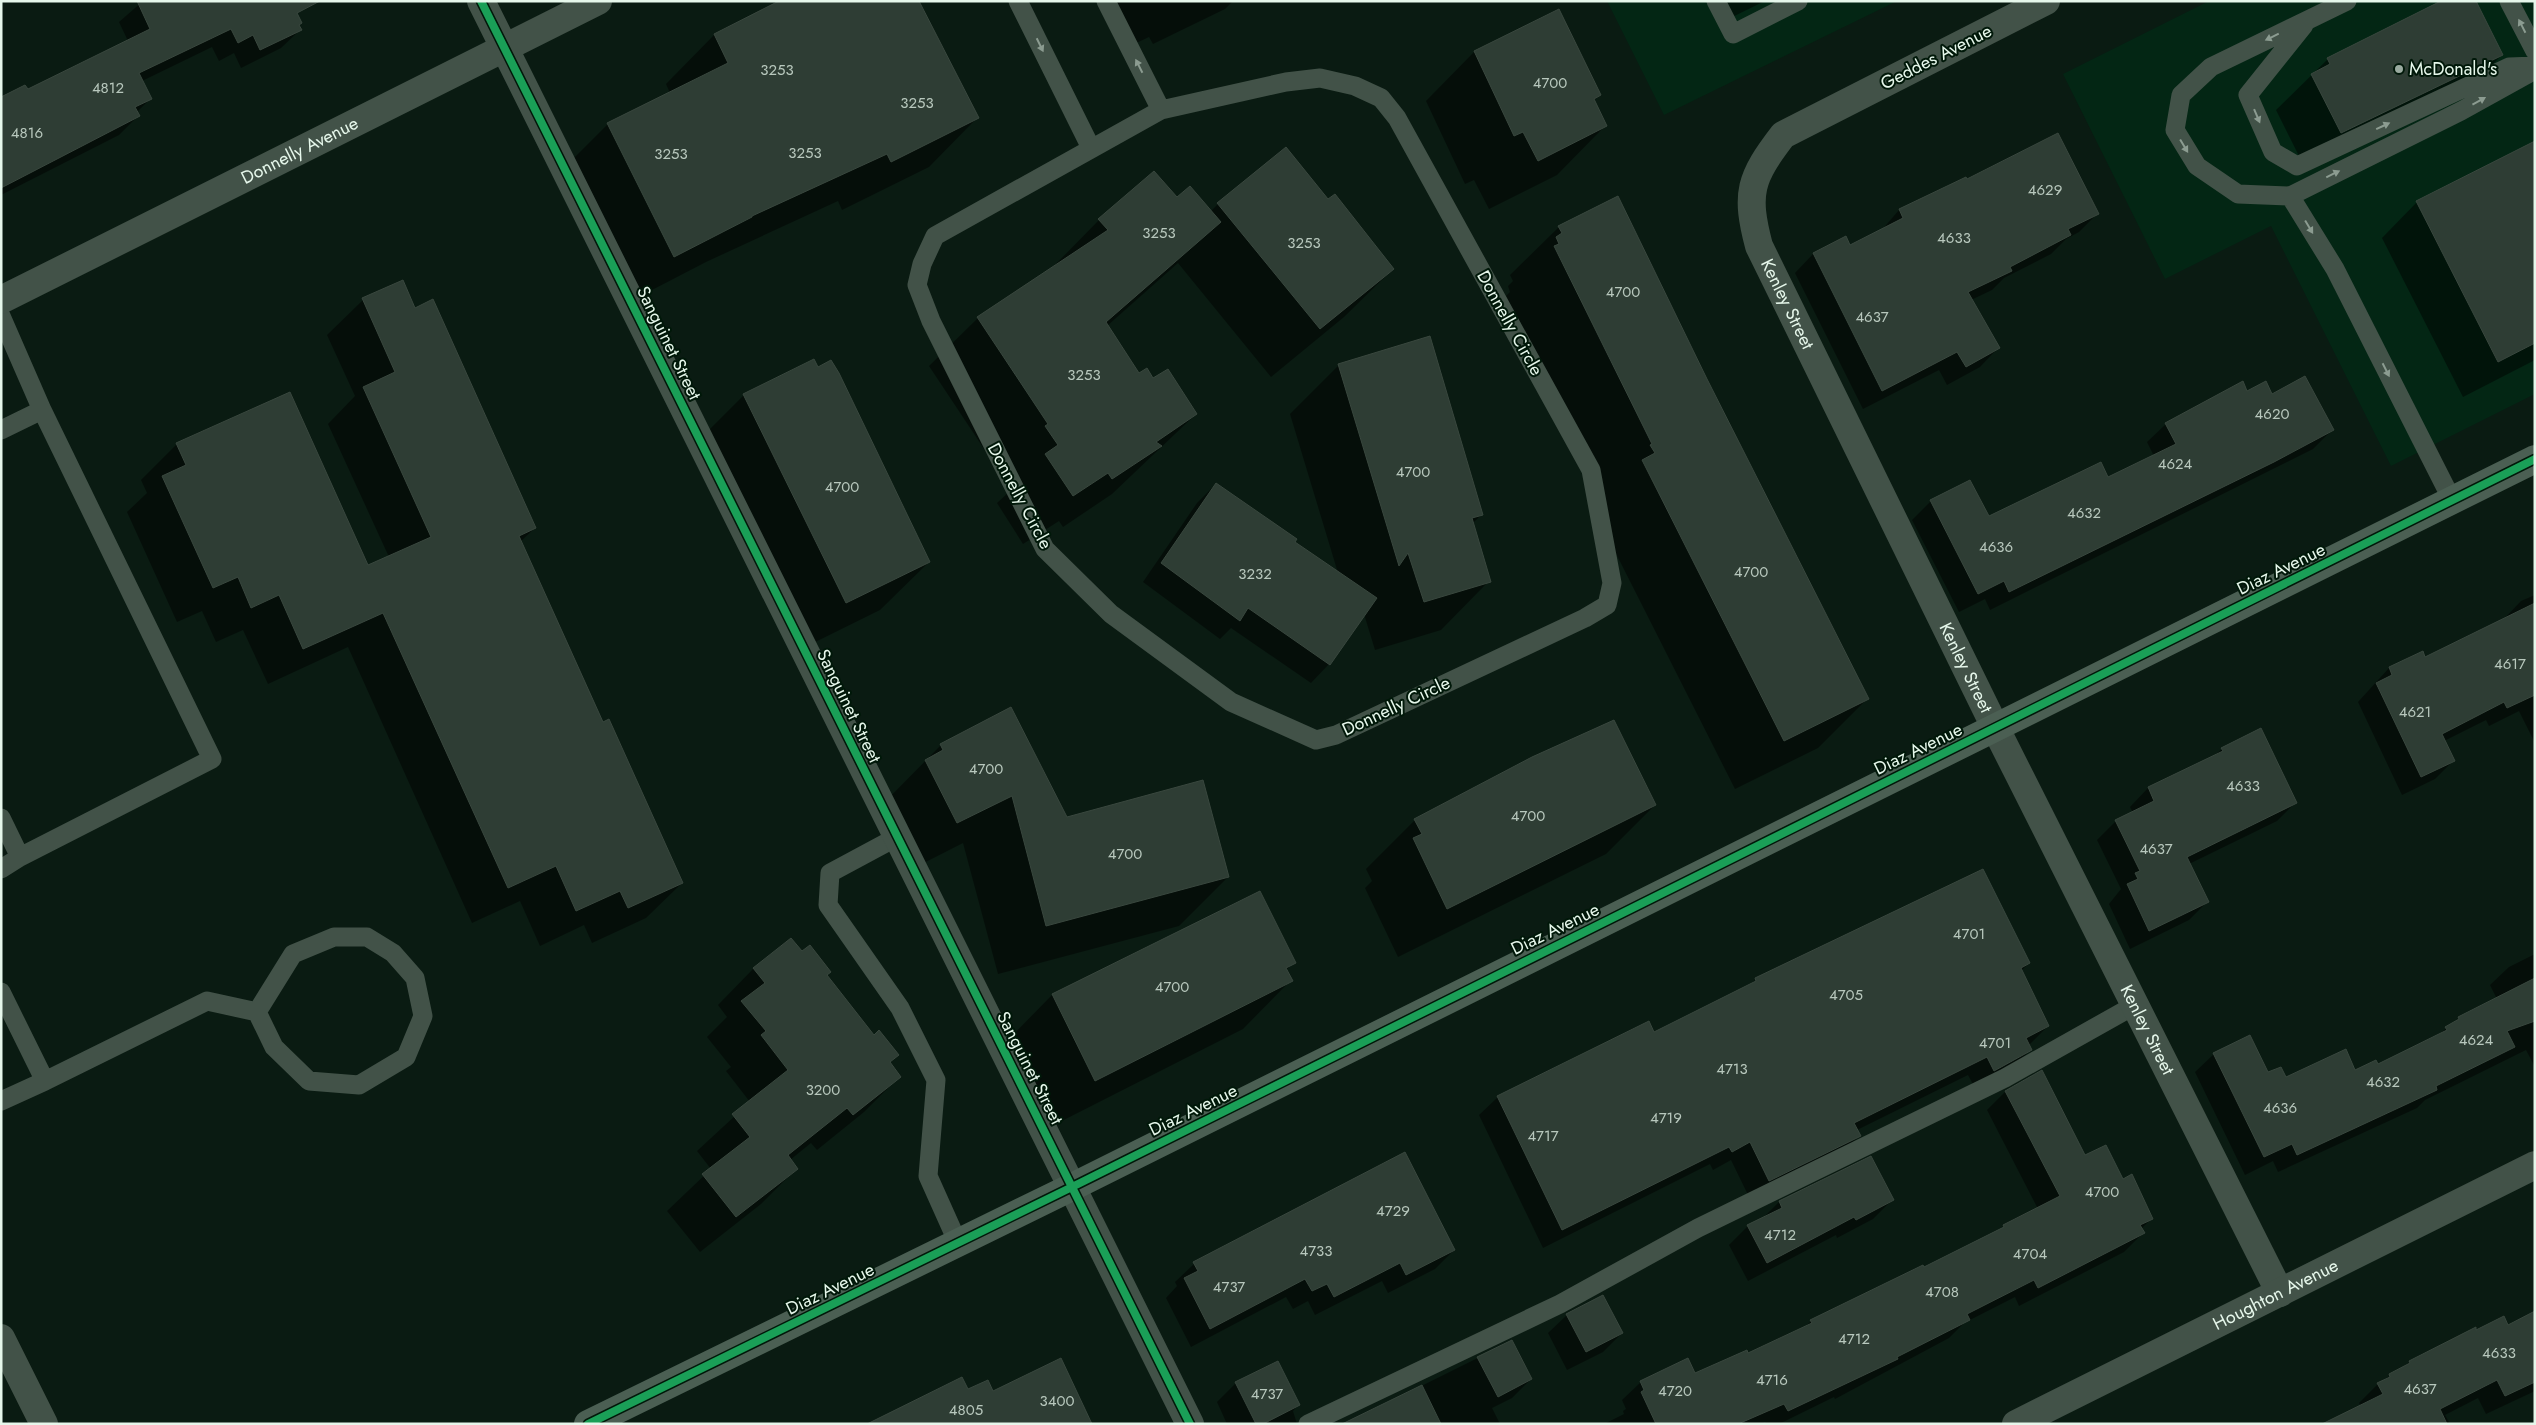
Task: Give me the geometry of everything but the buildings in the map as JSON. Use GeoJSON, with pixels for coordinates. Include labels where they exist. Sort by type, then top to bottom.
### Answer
{"type":"FeatureCollection","features":[{"type":"Feature","properties":{"kind":"street","name":"Sanguinet Street"},"geometry":{"type":"LineString","coordinates":[[482,1],[1190,1424]]}},
{"type":"Feature","properties":{"kind":"street","name":"Donnelly Avenue"},"geometry":{"type":"LineString","coordinates":[[1,300],[598,1]]}},
{"type":"Feature","properties":{"kind":"street","name":"Geddes Avenue"},"geometry":{"type":"LineString","coordinates":[[1826,113],[2046,1]]}},
{"type":"Feature","properties":{"kind":"street","name":"Kenley Street"},"geometry":{"type":"LineString","coordinates":[[1826,113],[1783,135],[1761,163],[1754,179],[1750,214],[1758,246],[1995,727],[2280,1293]]}},
{"type":"Feature","properties":{"kind":"street","name":"Diaz Avenue"},"geometry":{"type":"LineString","coordinates":[[588,1424],[1072,1187],[2535,459]]}},
{"type":"Feature","properties":{"kind":"street","name":"Houghton Avenue"},"geometry":{"type":"LineString","coordinates":[[2016,1424],[2535,1165]]}},
{"type":"Feature","properties":{"kind":"street"},"geometry":{"type":"LineString","coordinates":[[1,1338],[7,1366],[44,1424]]}},
{"type":"Feature","properties":{"kind":"lane"},"geometry":{"type":"LineString","coordinates":[[1018,1],[1091,148]]}},
{"type":"Feature","properties":{"kind":"lane"},"geometry":{"type":"LineString","coordinates":[[1106,1],[1161,110]]}},
{"type":"Feature","properties":{"kind":"lane"},"geometry":{"type":"LineString","coordinates":[[1716,1],[1732,34],[1798,1]]}},
{"type":"Feature","properties":{"kind":"lane"},"geometry":{"type":"LineString","coordinates":[[2347,1],[2211,67],[2181,94],[2175,130],[2197,166],[2238,194],[2290,196],[2461,111],[2535,70]]}},
{"type":"Feature","properties":{"kind":"lane"},"geometry":{"type":"LineString","coordinates":[[2509,1],[2535,51]]}},
{"type":"Feature","properties":{"kind":"lane"},"geometry":{"type":"LineString","coordinates":[[2308,20],[2248,95],[2273,152],[2297,166],[2509,67],[2535,66]]}},
{"type":"Feature","properties":{"kind":"lane","name":"Donnelly Circle"},"geometry":{"type":"LineString","coordinates":[[1320,78],[1355,86],[1381,98],[1397,118],[1591,470],[1612,583],[1607,605],[1585,618],[1345,730],[1316,740],[1231,702],[1111,614],[1045,549],[931,322],[917,285],[922,264],[934,236],[1091,148],[1161,110],[1286,82],[1320,78]]}},
{"type":"Feature","properties":{"kind":"lane"},"geometry":{"type":"LineString","coordinates":[[2290,196],[2335,269],[2452,500]]}},
{"type":"Feature","properties":{"kind":"lane"},"geometry":{"type":"LineString","coordinates":[[1,316],[42,410],[212,759],[1,868]]}},
{"type":"Feature","properties":{"kind":"lane"},"geometry":{"type":"LineString","coordinates":[[1,430],[42,410]]}},
{"type":"Feature","properties":{"kind":"lane"},"geometry":{"type":"LineString","coordinates":[[1,818],[20,857]]}},
{"type":"Feature","properties":{"kind":"lane"},"geometry":{"type":"LineString","coordinates":[[897,836],[830,873],[828,905],[900,1008],[936,1080],[928,1176],[958,1243]]}},
{"type":"Feature","properties":{"kind":"lane"},"geometry":{"type":"LineString","coordinates":[[1,1101],[207,1000],[256,1012],[274,1047],[309,1080],[359,1085],[406,1057],[423,1016],[415,978],[393,953],[367,937],[334,937],[292,954],[256,1012]]}},
{"type":"Feature","properties":{"kind":"lane"},"geometry":{"type":"LineString","coordinates":[[1,992],[45,1080]]}},
{"type":"Feature","properties":{"kind":"lane"},"geometry":{"type":"LineString","coordinates":[[1308,1424],[1560,1304],[1698,1228],[2005,1078],[2134,1005]]}},
{"type":"Feature","properties":{"kind":"shaded area"},"geometry":{"type":"Polygon","coordinates":[[[1607,1],[1897,1],[1664,115],[1607,1]]]}},
{"type":"Feature","properties":{"kind":"shaded area"},"geometry":{"type":"Polygon","coordinates":[[[2209,1],[2535,1],[2535,394],[2391,466],[2271,226],[2165,279],[2063,74],[2209,1]]]}},
{"type":"Feature","properties":{"kind":"cycle path"},"geometry":{"type":"LineString","coordinates":[[481,1],[1190,1424]]}},
{"type":"Feature","properties":{"kind":"cycle path"},"geometry":{"type":"LineString","coordinates":[[588,1424],[1072,1187],[2535,459]]}},
{"type":"Feature","properties":{"kind":"place","name":"McDonald's"},"geometry":{"type":"Point","coordinates":[2399,69]}}]}
